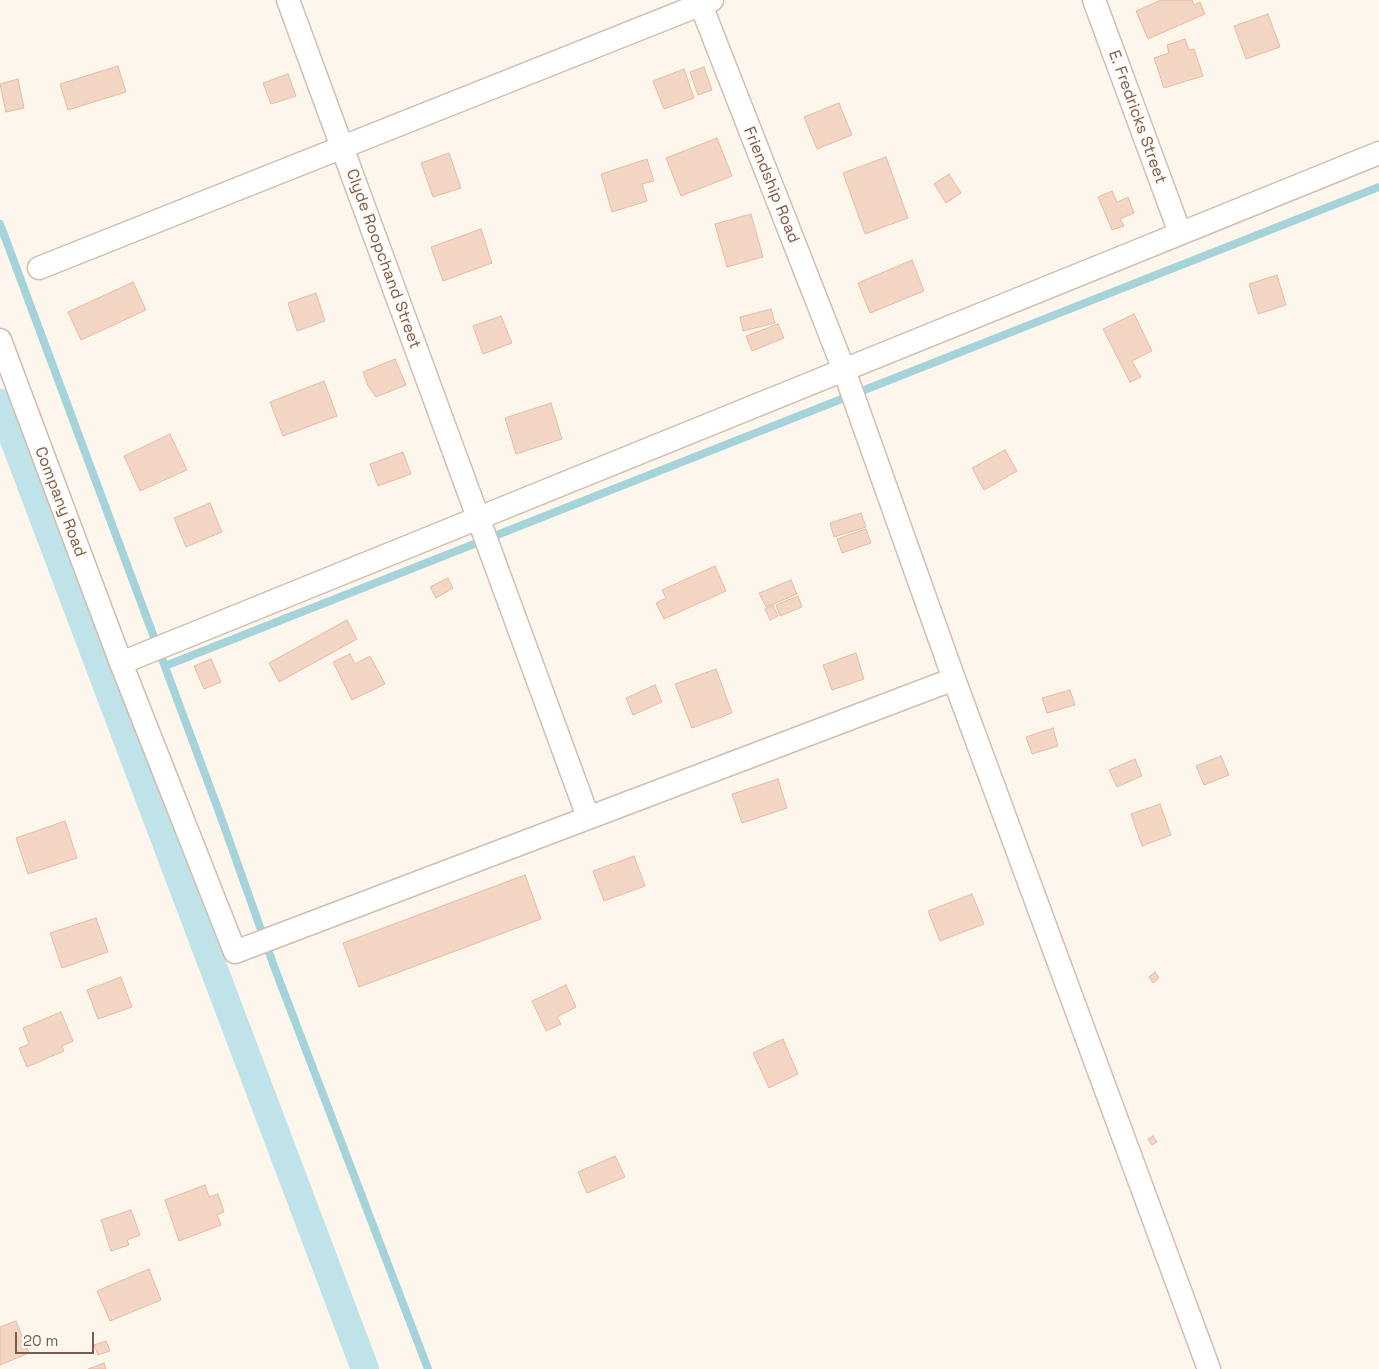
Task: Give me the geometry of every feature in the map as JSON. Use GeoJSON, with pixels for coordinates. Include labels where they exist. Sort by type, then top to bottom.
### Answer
{"type":"FeatureCollection","features":[{"type":"Feature","properties":{"kind":"street","name":"Clyde Roopchand Street"},"geometry":{"type":"LineString","coordinates":[[288,0],[588,817]]}},
{"type":"Feature","properties":{"kind":"street","name":"E. Fredricks Street"},"geometry":{"type":"LineString","coordinates":[[1094,0],[1180,233]]}},
{"type":"Feature","properties":{"kind":"street"},"geometry":{"type":"LineString","coordinates":[[39,268],[704,2]]}},
{"type":"Feature","properties":{"kind":"street","name":"Friendship Road"},"geometry":{"type":"LineString","coordinates":[[704,2],[844,370],[954,679],[1208,1369]]}},
{"type":"Feature","properties":{"kind":"street"},"geometry":{"type":"LineString","coordinates":[[121,663],[1379,153]]}},
{"type":"Feature","properties":{"kind":"street","name":"Company Road"},"geometry":{"type":"LineString","coordinates":[[0,340],[121,663],[235,952],[588,817]]}},
{"type":"Feature","properties":{"kind":"street"},"geometry":{"type":"LineString","coordinates":[[588,817],[954,679]]}},
{"type":"Feature","properties":{"kind":"building"},"geometry":{"type":"Polygon","coordinates":[[[1161,0],[1192,0],[1194,5],[1200,2],[1205,14],[1148,39],[1136,11],[1161,0]]]}},
{"type":"Feature","properties":{"kind":"building"},"geometry":{"type":"Polygon","coordinates":[[[1268,14],[1280,47],[1246,59],[1234,26],[1268,14]]]}},
{"type":"Feature","properties":{"kind":"building"},"geometry":{"type":"Polygon","coordinates":[[[1185,39],[1189,50],[1194,49],[1203,76],[1164,88],[1154,58],[1169,53],[1167,45],[1185,39]]]}},
{"type":"Feature","properties":{"kind":"building"},"geometry":{"type":"Polygon","coordinates":[[[118,66],[126,92],[68,110],[60,84],[118,66]]]}},
{"type":"Feature","properties":{"kind":"building"},"geometry":{"type":"Polygon","coordinates":[[[704,67],[712,90],[698,95],[690,72],[704,67]]]}},
{"type":"Feature","properties":{"kind":"building"},"geometry":{"type":"Polygon","coordinates":[[[684,69],[694,98],[664,109],[653,81],[684,69]]]}},
{"type":"Feature","properties":{"kind":"building"},"geometry":{"type":"Polygon","coordinates":[[[288,74],[296,96],[271,104],[263,83],[288,74]]]}},
{"type":"Feature","properties":{"kind":"building"},"geometry":{"type":"Polygon","coordinates":[[[18,79],[24,108],[6,112],[0,84],[18,79]]]}},
{"type":"Feature","properties":{"kind":"building"},"geometry":{"type":"Polygon","coordinates":[[[839,103],[852,135],[817,149],[804,117],[839,103]]]}},
{"type":"Feature","properties":{"kind":"building"},"geometry":{"type":"Polygon","coordinates":[[[717,138],[732,176],[681,196],[666,158],[717,138]]]}},
{"type":"Feature","properties":{"kind":"building"},"geometry":{"type":"Polygon","coordinates":[[[449,153],[461,188],[433,197],[421,163],[449,153]]]}},
{"type":"Feature","properties":{"kind":"building"},"geometry":{"type":"Polygon","coordinates":[[[886,157],[908,218],[865,234],[843,173],[886,157]]]}},
{"type":"Feature","properties":{"kind":"building"},"geometry":{"type":"Polygon","coordinates":[[[647,159],[654,181],[642,184],[647,201],[612,212],[601,174],[647,159]]]}},
{"type":"Feature","properties":{"kind":"building"},"geometry":{"type":"Polygon","coordinates":[[[949,174],[961,193],[946,203],[934,184],[949,174]]]}},
{"type":"Feature","properties":{"kind":"building"},"geometry":{"type":"Polygon","coordinates":[[[1112,191],[1117,202],[1128,197],[1134,213],[1120,219],[1124,226],[1112,230],[1098,197],[1112,191]]]}},
{"type":"Feature","properties":{"kind":"building"},"geometry":{"type":"Polygon","coordinates":[[[751,214],[763,257],[727,267],[715,224],[751,214]]]}},
{"type":"Feature","properties":{"kind":"building"},"geometry":{"type":"Polygon","coordinates":[[[481,229],[492,263],[443,281],[431,247],[481,229]]]}},
{"type":"Feature","properties":{"kind":"building"},"geometry":{"type":"Polygon","coordinates":[[[912,260],[924,291],[870,313],[858,283],[912,260]]]}},
{"type":"Feature","properties":{"kind":"building"},"geometry":{"type":"Polygon","coordinates":[[[1277,275],[1286,305],[1258,314],[1249,284],[1277,275]]]}},
{"type":"Feature","properties":{"kind":"building"},"geometry":{"type":"Polygon","coordinates":[[[133,282],[146,310],[81,340],[68,312],[133,282]]]}},
{"type":"Feature","properties":{"kind":"building"},"geometry":{"type":"Polygon","coordinates":[[[316,293],[325,321],[297,331],[288,303],[316,293]]]}},
{"type":"Feature","properties":{"kind":"building"},"geometry":{"type":"Polygon","coordinates":[[[771,309],[775,323],[743,331],[740,317],[771,309]]]}},
{"type":"Feature","properties":{"kind":"building"},"geometry":{"type":"Polygon","coordinates":[[[1134,314],[1152,351],[1132,361],[1141,377],[1130,382],[1103,329],[1134,314]]]}},
{"type":"Feature","properties":{"kind":"building"},"geometry":{"type":"Polygon","coordinates":[[[501,316],[512,343],[483,354],[473,326],[501,316]]]}},
{"type":"Feature","properties":{"kind":"building"},"geometry":{"type":"Polygon","coordinates":[[[778,324],[784,338],[752,351],[746,336],[778,324]]]}},
{"type":"Feature","properties":{"kind":"building"},"geometry":{"type":"Polygon","coordinates":[[[395,359],[406,385],[376,397],[368,386],[363,372],[395,359]]]}},
{"type":"Feature","properties":{"kind":"building"},"geometry":{"type":"Polygon","coordinates":[[[324,381],[337,416],[283,436],[270,402],[324,381]]]}},
{"type":"Feature","properties":{"kind":"building"},"geometry":{"type":"Polygon","coordinates":[[[551,403],[562,439],[516,454],[505,418],[551,403]]]}},
{"type":"Feature","properties":{"kind":"building"},"geometry":{"type":"Polygon","coordinates":[[[170,434],[187,470],[140,491],[124,456],[170,434]]]}},
{"type":"Feature","properties":{"kind":"building"},"geometry":{"type":"Polygon","coordinates":[[[1005,450],[1017,471],[984,490],[972,468],[1005,450]]]}},
{"type":"Feature","properties":{"kind":"building"},"geometry":{"type":"Polygon","coordinates":[[[403,452],[411,474],[378,486],[370,464],[403,452]]]}},
{"type":"Feature","properties":{"kind":"building"},"geometry":{"type":"Polygon","coordinates":[[[210,503],[222,532],[186,547],[174,518],[210,503]]]}},
{"type":"Feature","properties":{"kind":"building"},"geometry":{"type":"Polygon","coordinates":[[[861,513],[866,527],[834,537],[830,523],[861,513]]]}},
{"type":"Feature","properties":{"kind":"building"},"geometry":{"type":"Polygon","coordinates":[[[866,529],[871,543],[842,553],[837,539],[866,529]]]}},
{"type":"Feature","properties":{"kind":"building"},"geometry":{"type":"Polygon","coordinates":[[[715,566],[726,591],[664,619],[656,603],[666,598],[662,590],[715,566]]]}},
{"type":"Feature","properties":{"kind":"building"},"geometry":{"type":"Polygon","coordinates":[[[448,578],[453,588],[436,598],[430,587],[448,578]]]}},
{"type":"Feature","properties":{"kind":"building"},"geometry":{"type":"Polygon","coordinates":[[[791,580],[797,594],[766,607],[759,593],[791,580]]]}},
{"type":"Feature","properties":{"kind":"building"},"geometry":{"type":"Polygon","coordinates":[[[798,596],[802,607],[780,616],[776,605],[798,596]]]}},
{"type":"Feature","properties":{"kind":"building"},"geometry":{"type":"Polygon","coordinates":[[[773,605],[778,616],[770,620],[765,609],[773,605]]]}},
{"type":"Feature","properties":{"kind":"building"},"geometry":{"type":"Polygon","coordinates":[[[347,620],[357,639],[279,682],[269,663],[347,620]]]}},
{"type":"Feature","properties":{"kind":"building"},"geometry":{"type":"Polygon","coordinates":[[[856,653],[864,679],[832,690],[823,665],[856,653]]]}},
{"type":"Feature","properties":{"kind":"building"},"geometry":{"type":"Polygon","coordinates":[[[350,654],[355,664],[370,656],[385,684],[352,700],[333,662],[350,654]]]}},
{"type":"Feature","properties":{"kind":"building"},"geometry":{"type":"Polygon","coordinates":[[[211,659],[221,682],[204,689],[194,666],[211,659]]]}},
{"type":"Feature","properties":{"kind":"building"},"geometry":{"type":"Polygon","coordinates":[[[716,669],[732,713],[692,728],[675,684],[716,669]]]}},
{"type":"Feature","properties":{"kind":"building"},"geometry":{"type":"Polygon","coordinates":[[[655,685],[662,702],[633,715],[626,698],[655,685]]]}},
{"type":"Feature","properties":{"kind":"building"},"geometry":{"type":"Polygon","coordinates":[[[1070,690],[1075,705],[1047,713],[1042,698],[1070,690]]]}},
{"type":"Feature","properties":{"kind":"building"},"geometry":{"type":"Polygon","coordinates":[[[1053,728],[1058,746],[1032,754],[1026,737],[1053,728]]]}},
{"type":"Feature","properties":{"kind":"building"},"geometry":{"type":"Polygon","coordinates":[[[1221,756],[1229,775],[1204,785],[1196,766],[1221,756]]]}},
{"type":"Feature","properties":{"kind":"building"},"geometry":{"type":"Polygon","coordinates":[[[1135,759],[1142,776],[1117,787],[1109,770],[1135,759]]]}},
{"type":"Feature","properties":{"kind":"building"},"geometry":{"type":"Polygon","coordinates":[[[778,779],[787,808],[742,823],[732,794],[778,779]]]}},
{"type":"Feature","properties":{"kind":"building"},"geometry":{"type":"Polygon","coordinates":[[[1160,804],[1171,835],[1142,846],[1131,814],[1160,804]]]}},
{"type":"Feature","properties":{"kind":"building"},"geometry":{"type":"Polygon","coordinates":[[[65,821],[77,858],[28,874],[16,838],[65,821]]]}},
{"type":"Feature","properties":{"kind":"building"},"geometry":{"type":"Polygon","coordinates":[[[634,856],[645,886],[604,901],[593,871],[634,856]]]}},
{"type":"Feature","properties":{"kind":"building"},"geometry":{"type":"Polygon","coordinates":[[[525,875],[541,919],[359,987],[343,943],[525,875]]]}},
{"type":"Feature","properties":{"kind":"building"},"geometry":{"type":"Polygon","coordinates":[[[972,894],[984,924],[940,941],[928,911],[972,894]]]}},
{"type":"Feature","properties":{"kind":"building"},"geometry":{"type":"Polygon","coordinates":[[[96,918],[108,952],[62,968],[50,933],[96,918]]]}},
{"type":"Feature","properties":{"kind":"building"},"geometry":{"type":"Polygon","coordinates":[[[1155,972],[1159,978],[1153,983],[1149,977],[1155,972]]]}},
{"type":"Feature","properties":{"kind":"building"},"geometry":{"type":"Polygon","coordinates":[[[121,977],[132,1007],[98,1019],[87,990],[121,977]]]}},
{"type":"Feature","properties":{"kind":"building"},"geometry":{"type":"Polygon","coordinates":[[[566,985],[576,1007],[557,1017],[561,1024],[546,1031],[532,1001],[566,985]]]}},
{"type":"Feature","properties":{"kind":"building"},"geometry":{"type":"Polygon","coordinates":[[[61,1012],[73,1041],[62,1046],[64,1051],[27,1067],[19,1048],[29,1044],[23,1028],[61,1012]]]}},
{"type":"Feature","properties":{"kind":"building"},"geometry":{"type":"Polygon","coordinates":[[[783,1039],[798,1074],[769,1088],[753,1053],[783,1039]]]}},
{"type":"Feature","properties":{"kind":"building"},"geometry":{"type":"Polygon","coordinates":[[[1153,1136],[1157,1142],[1152,1145],[1148,1139],[1153,1136]]]}},
{"type":"Feature","properties":{"kind":"building"},"geometry":{"type":"Polygon","coordinates":[[[615,1156],[625,1177],[587,1193],[578,1172],[615,1156]]]}},
{"type":"Feature","properties":{"kind":"building"},"geometry":{"type":"Polygon","coordinates":[[[205,1185],[209,1197],[218,1194],[224,1212],[217,1215],[221,1225],[179,1241],[165,1200],[205,1185]]]}},
{"type":"Feature","properties":{"kind":"building"},"geometry":{"type":"Polygon","coordinates":[[[131,1210],[140,1235],[127,1240],[129,1245],[111,1251],[101,1220],[131,1210]]]}},
{"type":"Feature","properties":{"kind":"building"},"geometry":{"type":"Polygon","coordinates":[[[149,1269],[161,1300],[110,1321],[97,1291],[149,1269]]]}},
{"type":"Feature","properties":{"kind":"building"},"geometry":{"type":"Polygon","coordinates":[[[16,1321],[29,1353],[0,1365],[0,1327],[16,1321]]]}},
{"type":"Feature","properties":{"kind":"building"},"geometry":{"type":"Polygon","coordinates":[[[106,1341],[110,1351],[98,1355],[94,1345],[106,1341]]]}},
{"type":"Feature","properties":{"kind":"building"},"geometry":{"type":"Polygon","coordinates":[[[104,1363],[106,1369],[88,1369],[104,1363]]]}},
{"type":"Feature","properties":{"kind":"waterway"},"geometry":{"type":"LineString","coordinates":[[165,666],[1379,187]]}},
{"type":"Feature","properties":{"kind":"waterway"},"geometry":{"type":"LineString","coordinates":[[0,224],[218,809],[275,969],[428,1369]]}},
{"type":"Feature","properties":{"kind":"waterway"},"geometry":{"type":"LineString","coordinates":[[0,403],[365,1369]]}}]}
